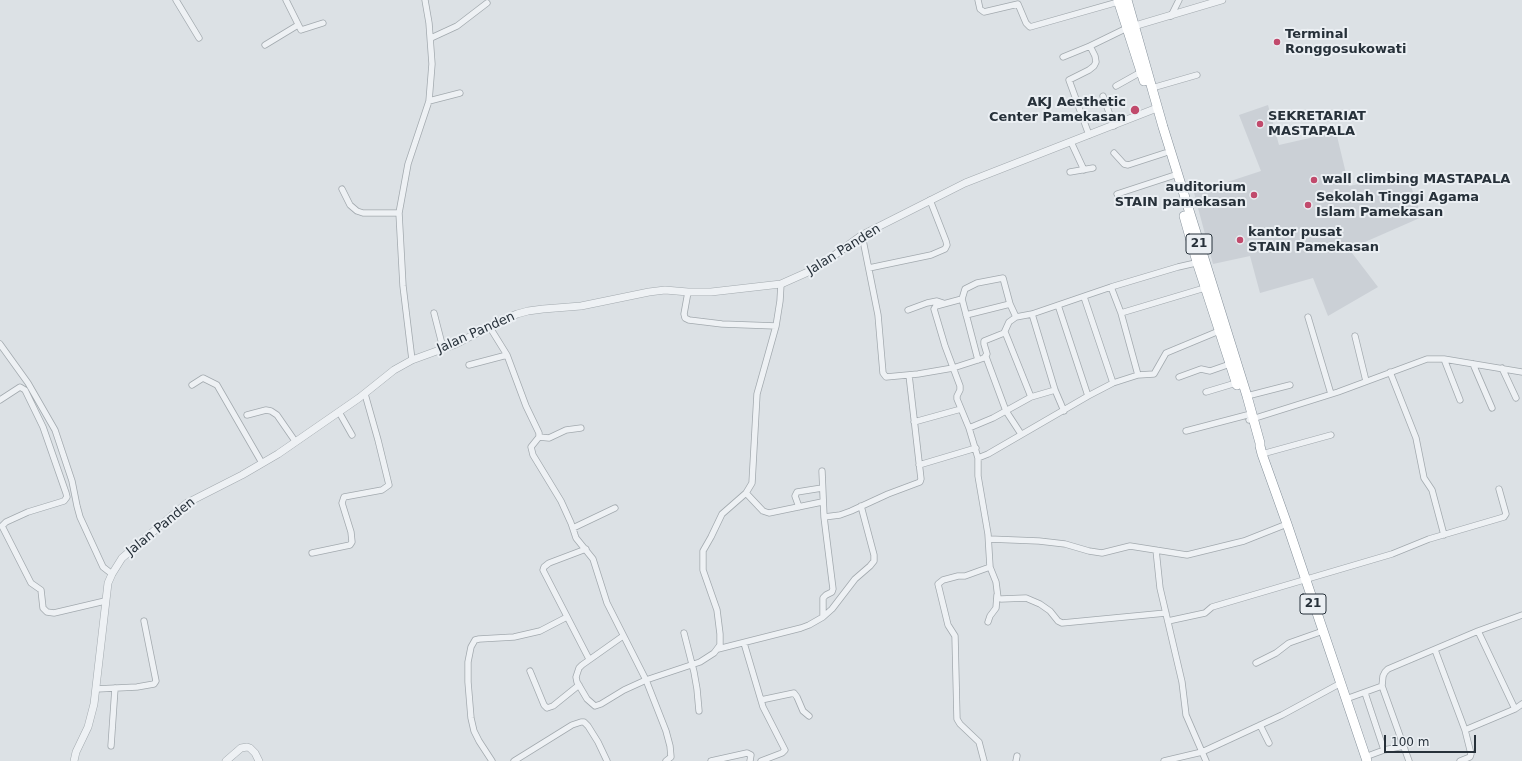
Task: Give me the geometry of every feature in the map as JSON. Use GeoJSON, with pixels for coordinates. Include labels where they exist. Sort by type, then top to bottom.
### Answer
{"type":"FeatureCollection","features":[{"type":"Feature","properties":{"kind":"highway","name":"21"},"geometry":{"type":"LineString","coordinates":[[1121,1],[1152,88],[1165,153],[1175,175]]}},
{"type":"Feature","properties":{"kind":"highway","name":"21"},"geometry":{"type":"LineString","coordinates":[[1131,27],[1141,72],[1155,108],[1209,287],[1247,396],[1250,418]]}},
{"type":"Feature","properties":{"kind":"highway","name":"21"},"geometry":{"type":"LineString","coordinates":[[1209,287],[1219,331],[1236,383],[1250,418],[1257,444],[1261,450],[1287,524],[1366,759]]}},
{"type":"Feature","properties":{"kind":"street"},"geometry":{"type":"LineString","coordinates":[[176,0],[199,38]]}},
{"type":"Feature","properties":{"kind":"street"},"geometry":{"type":"LineString","coordinates":[[286,0],[302,30],[323,23]]}},
{"type":"Feature","properties":{"kind":"street"},"geometry":{"type":"LineString","coordinates":[[412,360],[403,286],[399,213],[408,164],[429,101],[432,72],[431,38],[425,0]]}},
{"type":"Feature","properties":{"kind":"street"},"geometry":{"type":"LineString","coordinates":[[978,0],[980,9],[984,12],[1018,4],[1026,23],[1030,27],[1121,1]]}},
{"type":"Feature","properties":{"kind":"street"},"geometry":{"type":"LineString","coordinates":[[1171,16],[1179,0]]}},
{"type":"Feature","properties":{"kind":"street"},"geometry":{"type":"LineString","coordinates":[[1063,57],[1131,27],[1222,0]]}},
{"type":"Feature","properties":{"kind":"street"},"geometry":{"type":"LineString","coordinates":[[431,38],[457,26],[487,3]]}},
{"type":"Feature","properties":{"kind":"street"},"geometry":{"type":"LineString","coordinates":[[265,45],[298,25]]}},
{"type":"Feature","properties":{"kind":"street"},"geometry":{"type":"LineString","coordinates":[[1089,135],[1069,80],[1094,66],[1096,60],[1090,46]]}},
{"type":"Feature","properties":{"kind":"street"},"geometry":{"type":"LineString","coordinates":[[1116,86],[1141,72]]}},
{"type":"Feature","properties":{"kind":"street"},"geometry":{"type":"LineString","coordinates":[[1152,88],[1197,75]]}},
{"type":"Feature","properties":{"kind":"street"},"geometry":{"type":"LineString","coordinates":[[429,101],[460,93]]}},
{"type":"Feature","properties":{"kind":"street"},"geometry":{"type":"LineString","coordinates":[[1103,96],[1114,126]]}},
{"type":"Feature","properties":{"kind":"street","name":"Jalan Panden"},"geometry":{"type":"LineString","coordinates":[[74,761],[88,727],[96,689],[108,582],[120,562],[128,553],[182,507],[262,463],[365,394],[394,370],[412,360],[456,344],[489,326],[517,314],[543,309],[581,306],[665,290],[711,292],[781,284],[817,268],[862,235],[919,208],[930,200],[965,183],[1114,126],[1155,108]]}},
{"type":"Feature","properties":{"kind":"street"},"geometry":{"type":"LineString","coordinates":[[1071,142],[1084,170]]}},
{"type":"Feature","properties":{"kind":"street"},"geometry":{"type":"LineString","coordinates":[[1114,153],[1124,164],[1128,165],[1165,153]]}},
{"type":"Feature","properties":{"kind":"street"},"geometry":{"type":"LineString","coordinates":[[1070,172],[1093,168]]}},
{"type":"Feature","properties":{"kind":"street"},"geometry":{"type":"LineString","coordinates":[[1117,194],[1175,175]]}},
{"type":"Feature","properties":{"kind":"street"},"geometry":{"type":"LineString","coordinates":[[342,189],[350,205],[357,211],[363,213],[399,213]]}},
{"type":"Feature","properties":{"kind":"street"},"geometry":{"type":"LineString","coordinates":[[869,268],[931,255],[945,249],[946,244],[930,200]]}},
{"type":"Feature","properties":{"kind":"street"},"geometry":{"type":"LineString","coordinates":[[862,235],[878,315],[884,375],[888,377],[909,375],[953,368],[986,357]]}},
{"type":"Feature","properties":{"kind":"street"},"geometry":{"type":"LineString","coordinates":[[1022,434],[1006,410],[986,357],[987,354],[984,341],[1003,334],[1009,322],[1016,317],[1032,314],[1111,287],[1178,267],[1201,262]]}},
{"type":"Feature","properties":{"kind":"street"},"geometry":{"type":"LineString","coordinates":[[978,360],[962,299],[964,291],[967,287],[1003,278],[1006,284],[1010,304],[1016,317]]}},
{"type":"Feature","properties":{"kind":"street"},"geometry":{"type":"LineString","coordinates":[[718,649],[720,640],[719,626],[715,604],[703,570],[703,551],[712,537],[722,514],[746,493],[752,480],[755,414],[759,386],[776,326],[781,284]]}},
{"type":"Feature","properties":{"kind":"street"},"geometry":{"type":"LineString","coordinates":[[1111,287],[1121,313],[1138,375]]}},
{"type":"Feature","properties":{"kind":"street"},"geometry":{"type":"LineString","coordinates":[[1121,313],[1209,287]]}},
{"type":"Feature","properties":{"kind":"street"},"geometry":{"type":"LineString","coordinates":[[688,292],[684,314],[685,318],[689,320],[776,326]]}},
{"type":"Feature","properties":{"kind":"street"},"geometry":{"type":"LineString","coordinates":[[1084,297],[1113,383]]}},
{"type":"Feature","properties":{"kind":"street"},"geometry":{"type":"LineString","coordinates":[[962,299],[936,306],[934,309],[944,346],[960,388],[957,396],[976,448],[978,458],[978,476],[989,539],[990,567],[996,582],[997,595],[996,608],[990,616],[988,622]]}},
{"type":"Feature","properties":{"kind":"street"},"geometry":{"type":"LineString","coordinates":[[908,310],[937,301],[946,303]]}},
{"type":"Feature","properties":{"kind":"street"},"geometry":{"type":"LineString","coordinates":[[966,315],[1010,304]]}},
{"type":"Feature","properties":{"kind":"street"},"geometry":{"type":"LineString","coordinates":[[1058,305],[1088,396]]}},
{"type":"Feature","properties":{"kind":"street"},"geometry":{"type":"LineString","coordinates":[[434,313],[443,348]]}},
{"type":"Feature","properties":{"kind":"street"},"geometry":{"type":"LineString","coordinates":[[1032,314],[1055,390],[1064,411]]}},
{"type":"Feature","properties":{"kind":"street"},"geometry":{"type":"LineString","coordinates":[[1308,317],[1331,394]]}},
{"type":"Feature","properties":{"kind":"street"},"geometry":{"type":"LineString","coordinates":[[489,326],[507,355],[526,406],[539,433],[539,437],[531,447],[533,456],[561,501],[576,538],[593,559],[607,604],[646,680],[666,731],[672,759],[666,761]]}},
{"type":"Feature","properties":{"kind":"street"},"geometry":{"type":"LineString","coordinates":[[978,458],[988,454],[1113,383],[1138,375],[1154,374],[1166,353],[1219,331]]}},
{"type":"Feature","properties":{"kind":"street"},"geometry":{"type":"LineString","coordinates":[[1005,332],[1030,397]]}},
{"type":"Feature","properties":{"kind":"street"},"geometry":{"type":"LineString","coordinates":[[1355,336],[1366,381]]}},
{"type":"Feature","properties":{"kind":"street"},"geometry":{"type":"LineString","coordinates":[[0,344],[28,382],[55,430],[72,481],[80,517],[103,566],[112,574]]}},
{"type":"Feature","properties":{"kind":"street"},"geometry":{"type":"LineString","coordinates":[[469,365],[507,355]]}},
{"type":"Feature","properties":{"kind":"street"},"geometry":{"type":"LineString","coordinates":[[1186,431],[1250,418],[1331,394],[1427,359],[1444,359],[1522,372]]}},
{"type":"Feature","properties":{"kind":"street"},"geometry":{"type":"LineString","coordinates":[[1444,359],[1460,400]]}},
{"type":"Feature","properties":{"kind":"street"},"geometry":{"type":"LineString","coordinates":[[1179,377],[1201,370],[1210,371],[1230,364]]}},
{"type":"Feature","properties":{"kind":"street"},"geometry":{"type":"LineString","coordinates":[[1473,364],[1492,408]]}},
{"type":"Feature","properties":{"kind":"street"},"geometry":{"type":"LineString","coordinates":[[1502,368],[1516,398]]}},
{"type":"Feature","properties":{"kind":"street"},"geometry":{"type":"LineString","coordinates":[[1390,372],[1416,438],[1424,478],[1431,488],[1444,535]]}},
{"type":"Feature","properties":{"kind":"street"},"geometry":{"type":"LineString","coordinates":[[824,517],[840,515],[920,482],[920,464],[909,375]]}},
{"type":"Feature","properties":{"kind":"street"},"geometry":{"type":"LineString","coordinates":[[192,385],[203,378],[217,384],[262,463]]}},
{"type":"Feature","properties":{"kind":"street"},"geometry":{"type":"LineString","coordinates":[[1206,392],[1236,383]]}},
{"type":"Feature","properties":{"kind":"street"},"geometry":{"type":"LineString","coordinates":[[1247,396],[1290,385]]}},
{"type":"Feature","properties":{"kind":"street"},"geometry":{"type":"LineString","coordinates":[[0,400],[20,387],[25,390],[43,427],[67,497],[64,501],[28,512],[6,522],[2,526],[31,583],[40,590],[43,608],[47,612],[54,613],[105,601]]}},
{"type":"Feature","properties":{"kind":"street"},"geometry":{"type":"LineString","coordinates":[[969,428],[1030,397],[1055,390]]}},
{"type":"Feature","properties":{"kind":"street"},"geometry":{"type":"LineString","coordinates":[[312,553],[350,544],[352,542],[351,532],[342,503],[344,496],[382,490],[389,485],[365,394]]}},
{"type":"Feature","properties":{"kind":"street"},"geometry":{"type":"LineString","coordinates":[[914,422],[961,409]]}},
{"type":"Feature","properties":{"kind":"street"},"geometry":{"type":"LineString","coordinates":[[247,416],[266,410],[271,411],[277,415],[295,441]]}},
{"type":"Feature","properties":{"kind":"street"},"geometry":{"type":"LineString","coordinates":[[339,412],[352,435]]}},
{"type":"Feature","properties":{"kind":"street"},"geometry":{"type":"LineString","coordinates":[[539,437],[549,438],[566,430],[582,428]]}},
{"type":"Feature","properties":{"kind":"street"},"geometry":{"type":"LineString","coordinates":[[1261,450],[1331,435]]}},
{"type":"Feature","properties":{"kind":"street"},"geometry":{"type":"LineString","coordinates":[[920,464],[976,448]]}},
{"type":"Feature","properties":{"kind":"street"},"geometry":{"type":"LineString","coordinates":[[822,471],[822,502],[833,589],[832,592],[826,594],[823,598],[823,616]]}},
{"type":"Feature","properties":{"kind":"street"},"geometry":{"type":"LineString","coordinates":[[798,507],[795,496],[797,492],[822,488]]}},
{"type":"Feature","properties":{"kind":"street"},"geometry":{"type":"LineString","coordinates":[[1168,621],[1205,613],[1212,607],[1392,554],[1429,539],[1504,517],[1506,514],[1499,489]]}},
{"type":"Feature","properties":{"kind":"street"},"geometry":{"type":"LineString","coordinates":[[746,493],[759,507],[766,512],[773,513],[822,502]]}},
{"type":"Feature","properties":{"kind":"street"},"geometry":{"type":"LineString","coordinates":[[623,636],[578,668],[576,678],[579,685],[587,699],[595,706],[646,680],[705,660],[718,649],[805,627],[832,609],[855,579],[874,561],[874,555],[862,506]]}},
{"type":"Feature","properties":{"kind":"street"},"geometry":{"type":"LineString","coordinates":[[573,528],[615,508]]}},
{"type":"Feature","properties":{"kind":"street"},"geometry":{"type":"LineString","coordinates":[[989,539],[1058,543],[1102,553],[1125,546],[1187,555],[1244,541],[1287,524]]}},
{"type":"Feature","properties":{"kind":"street"},"geometry":{"type":"LineString","coordinates":[[586,549],[549,563],[543,568],[544,573],[589,659]]}},
{"type":"Feature","properties":{"kind":"street"},"geometry":{"type":"LineString","coordinates":[[1156,550],[1160,588],[1182,682],[1186,715],[1206,761]]}},
{"type":"Feature","properties":{"kind":"street"},"geometry":{"type":"LineString","coordinates":[[984,761],[979,742],[960,724],[957,719],[955,636],[948,625],[938,584],[943,580],[965,576],[990,567]]}},
{"type":"Feature","properties":{"kind":"street"},"geometry":{"type":"LineString","coordinates":[[997,595],[1001,599],[1026,598],[1040,604],[1054,614],[1058,621],[1062,623],[1166,613]]}},
{"type":"Feature","properties":{"kind":"street"},"geometry":{"type":"LineString","coordinates":[[1409,761],[1382,686],[1383,674],[1388,669],[1478,631],[1522,615]]}},
{"type":"Feature","properties":{"kind":"street"},"geometry":{"type":"LineString","coordinates":[[492,761],[474,731],[468,675],[470,647],[475,640],[479,639],[514,637],[540,631],[567,617]]}},
{"type":"Feature","properties":{"kind":"street"},"geometry":{"type":"LineString","coordinates":[[96,689],[137,687],[153,685],[155,683],[144,621]]}},
{"type":"Feature","properties":{"kind":"street"},"geometry":{"type":"LineString","coordinates":[[1256,663],[1276,653],[1289,643],[1323,631]]}},
{"type":"Feature","properties":{"kind":"street"},"geometry":{"type":"LineString","coordinates":[[1478,631],[1515,709]]}},
{"type":"Feature","properties":{"kind":"street"},"geometry":{"type":"LineString","coordinates":[[684,633],[697,689],[699,712]]}},
{"type":"Feature","properties":{"kind":"street"},"geometry":{"type":"LineString","coordinates":[[744,643],[761,700],[785,750],[782,753],[761,761]]}},
{"type":"Feature","properties":{"kind":"street"},"geometry":{"type":"LineString","coordinates":[[1435,650],[1465,730],[1471,755],[1460,761]]}},
{"type":"Feature","properties":{"kind":"street"},"geometry":{"type":"LineString","coordinates":[[530,671],[544,705],[547,708],[553,706],[579,685]]}},
{"type":"Feature","properties":{"kind":"street"},"geometry":{"type":"LineString","coordinates":[[1164,761],[1202,752],[1282,715],[1341,683]]}},
{"type":"Feature","properties":{"kind":"street"},"geometry":{"type":"LineString","coordinates":[[1346,699],[1382,686]]}},
{"type":"Feature","properties":{"kind":"street"},"geometry":{"type":"LineString","coordinates":[[111,746],[115,688]]}},
{"type":"Feature","properties":{"kind":"street"},"geometry":{"type":"LineString","coordinates":[[761,700],[794,693],[803,711],[809,716]]}},
{"type":"Feature","properties":{"kind":"street"},"geometry":{"type":"LineString","coordinates":[[1365,693],[1384,750]]}},
{"type":"Feature","properties":{"kind":"street"},"geometry":{"type":"LineString","coordinates":[[1465,730],[1515,709],[1522,704]]}},
{"type":"Feature","properties":{"kind":"street"},"geometry":{"type":"LineString","coordinates":[[514,761],[572,725],[581,722],[584,722],[588,726],[607,761]]}},
{"type":"Feature","properties":{"kind":"street"},"geometry":{"type":"LineString","coordinates":[[1260,725],[1268,743]]}},
{"type":"Feature","properties":{"kind":"street"},"geometry":{"type":"LineString","coordinates":[[1366,759],[1384,750],[1404,746]]}},
{"type":"Feature","properties":{"kind":"street"},"geometry":{"type":"LineString","coordinates":[[226,761],[241,748],[246,747],[250,748],[258,761]]}},
{"type":"Feature","properties":{"kind":"street"},"geometry":{"type":"LineString","coordinates":[[711,761],[747,753],[751,755],[750,761]]}},
{"type":"Feature","properties":{"kind":"shaded area","name":"Sekolah Tinggi Agama Islam Pamekasan"},"geometry":{"type":"Polygon","coordinates":[[[1268,105],[1279,145],[1336,132],[1349,186],[1385,179],[1408,178],[1422,217],[1349,249],[1378,287],[1328,316],[1313,278],[1260,293],[1250,256],[1213,264],[1194,193],[1261,171],[1239,115],[1268,105]]]}},
{"type":"Feature","properties":{"kind":"place","name":"Terminal Ronggosukowati"},"geometry":{"type":"Point","coordinates":[1277,42]}},
{"type":"Feature","properties":{"kind":"place","name":"AKJ Aesthetic Center Pamekasan"},"geometry":{"type":"Point","coordinates":[1135,110]}},
{"type":"Feature","properties":{"kind":"place","name":"SEKRETARIAT MASTAPALA"},"geometry":{"type":"Point","coordinates":[1260,124]}},
{"type":"Feature","properties":{"kind":"place","name":"wall climbing MASTAPALA"},"geometry":{"type":"Point","coordinates":[1314,180]}},
{"type":"Feature","properties":{"kind":"place","name":"auditorium STAIN pamekasan"},"geometry":{"type":"Point","coordinates":[1254,195]}},
{"type":"Feature","properties":{"kind":"place","name":"Sekolah Tinggi Agama Islam Pamekasan"},"geometry":{"type":"Point","coordinates":[1308,205]}},
{"type":"Feature","properties":{"kind":"place","name":"kantor pusat STAIN Pamekasan"},"geometry":{"type":"Point","coordinates":[1240,240]}}]}
